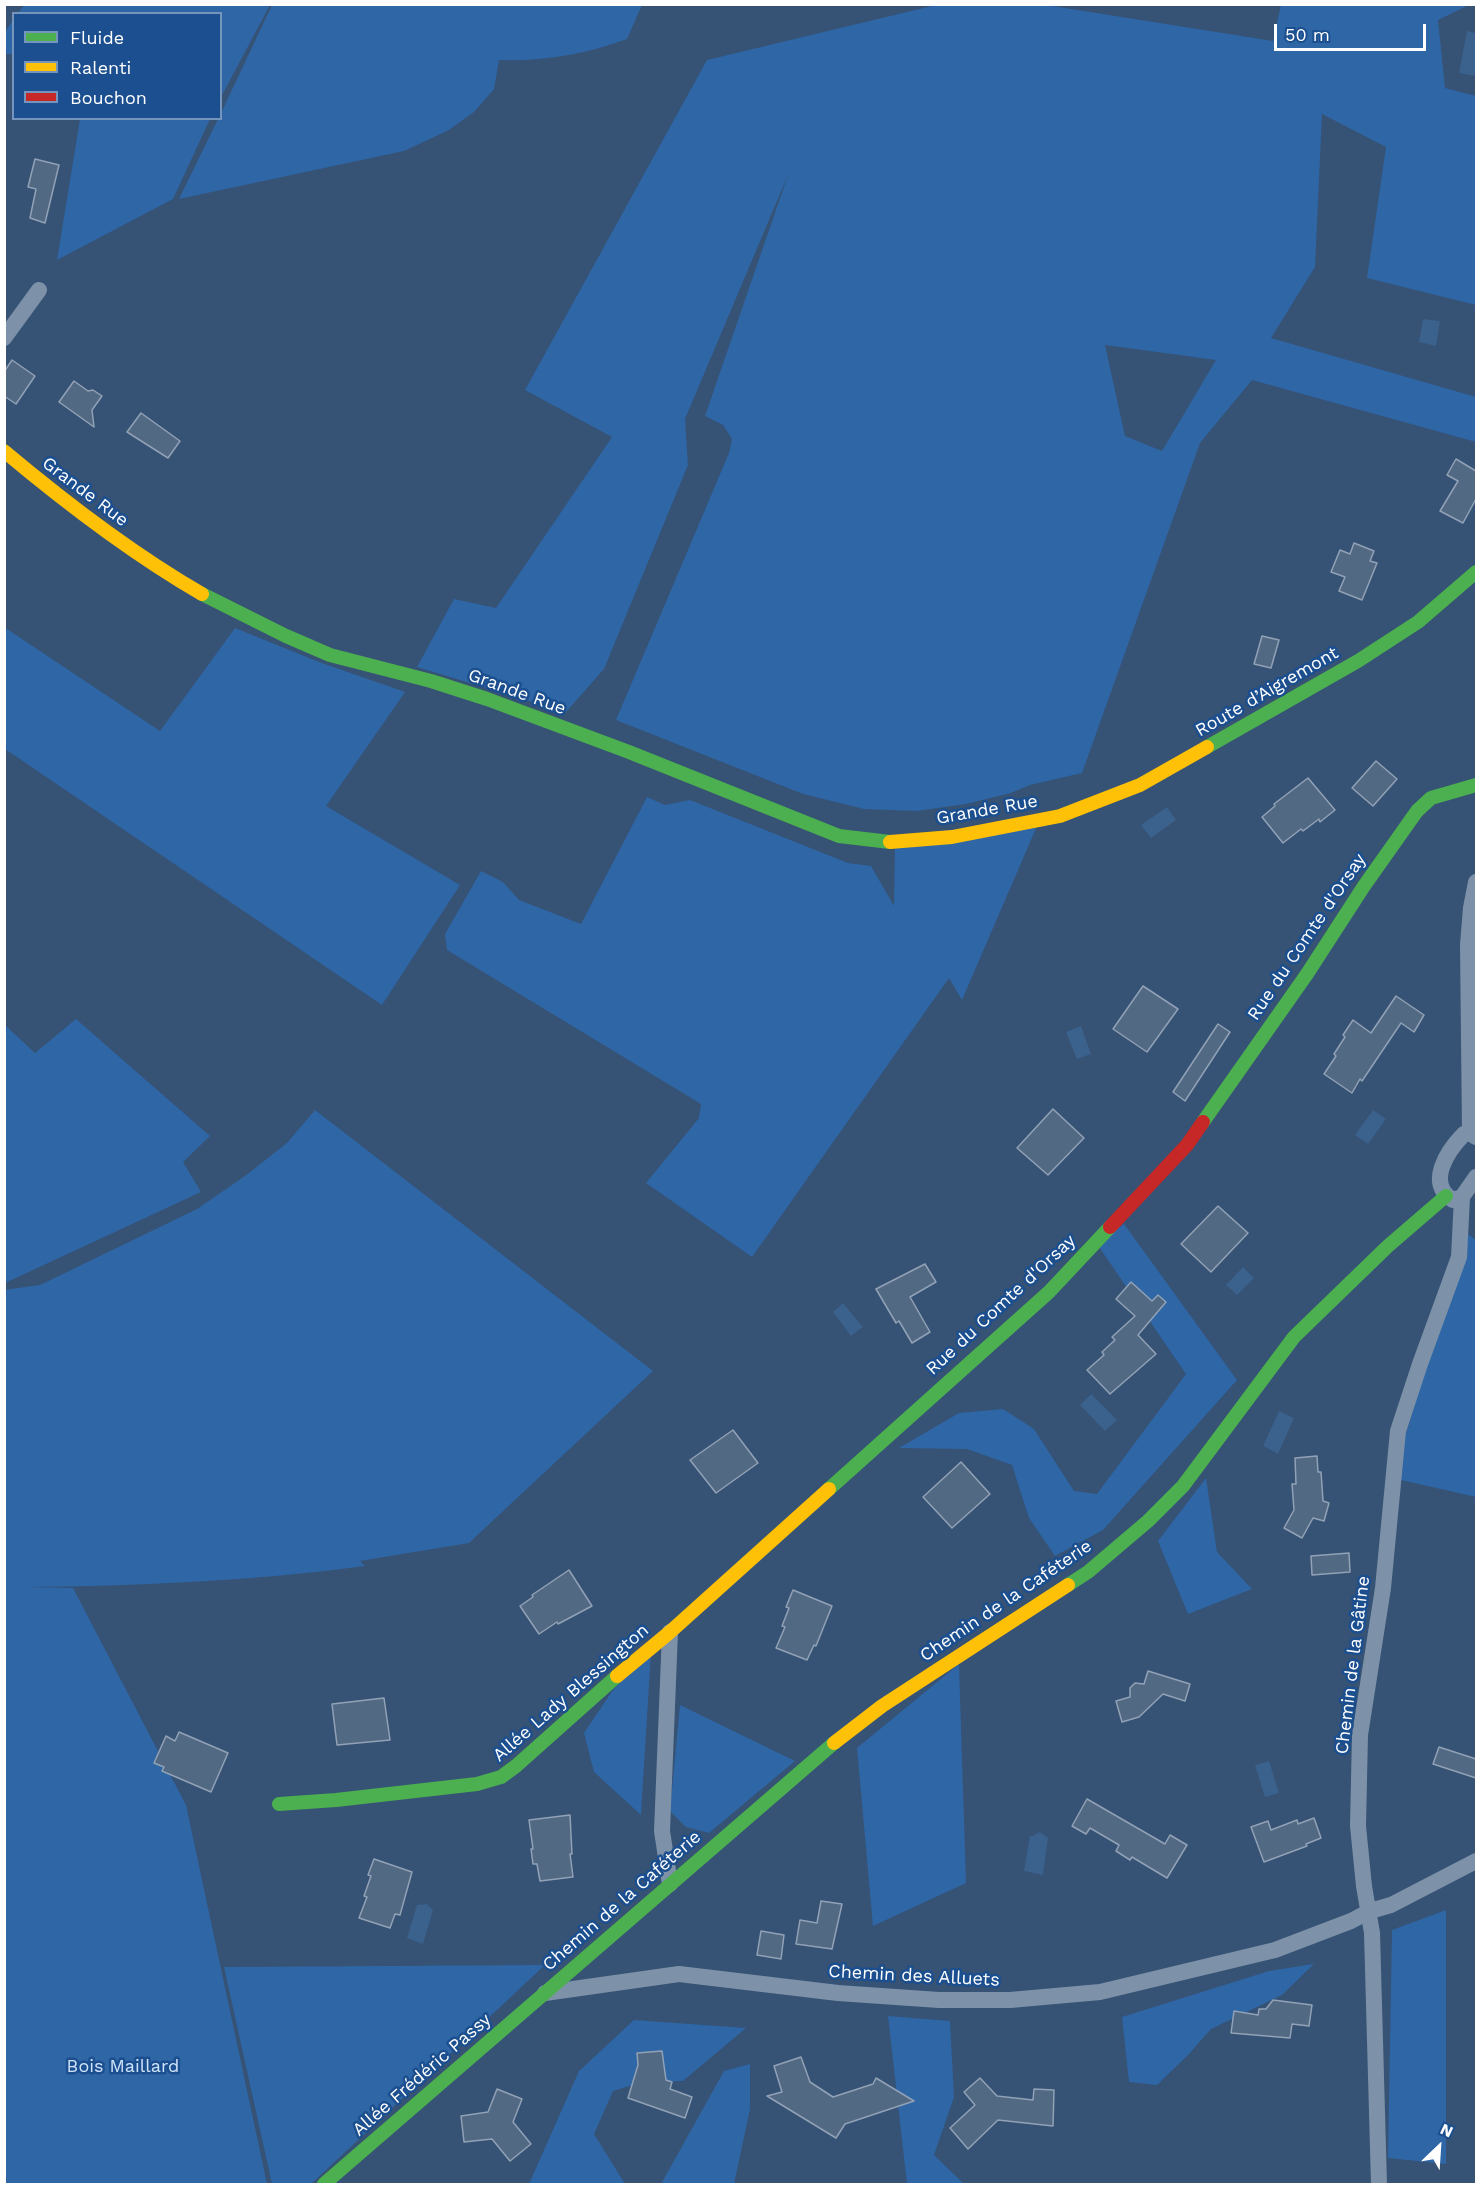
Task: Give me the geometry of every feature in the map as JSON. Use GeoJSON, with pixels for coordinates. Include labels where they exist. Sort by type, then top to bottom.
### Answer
{"type":"FeatureCollection","features":[{"type":"Feature","properties":{"kind":"street"},"geometry":{"type":"LineString","coordinates":[[4,338],[39,290]]}},
{"type":"Feature","properties":{"kind":"street","name":"Grande Rue"},"geometry":{"type":"LineString","coordinates":[[4,450],[35,477],[123,544],[181,581],[265,628],[333,656],[423,679],[499,703],[839,836],[885,842],[952,837],[1060,816]]}},
{"type":"Feature","properties":{"kind":"street","name":"Route d’Aigremont"},"geometry":{"type":"LineString","coordinates":[[1060,816],[1140,785],[1295,698],[1419,622],[1476,572]]}},
{"type":"Feature","properties":{"kind":"street","name":"Rue du Comte d'Orsay"},"geometry":{"type":"LineString","coordinates":[[670,1632],[1065,1276],[1187,1145],[1307,974],[1364,886],[1417,811],[1431,798],[1476,786]]}},
{"type":"Feature","properties":{"kind":"street"},"geometry":{"type":"LineString","coordinates":[[1473,1135],[1468,945],[1476,882]]}},
{"type":"Feature","properties":{"kind":"street","name":"Chemin de la Gâtine"},"geometry":{"type":"LineString","coordinates":[[1378,2184],[1372,1933],[1364,1886],[1358,1826],[1360,1735],[1383,1588],[1398,1431],[1459,1257],[1454,1196],[1441,1187],[1440,1173],[1446,1156],[1455,1143],[1464,1134],[1473,1135]]}},
{"type":"Feature","properties":{"kind":"street"},"geometry":{"type":"LineString","coordinates":[[1454,1196],[1476,1178]]}},
{"type":"Feature","properties":{"kind":"street","name":"Chemin de la Caféterie"},"geometry":{"type":"LineString","coordinates":[[544,1993],[827,1749],[882,1706],[1088,1572],[1148,1521],[1190,1478],[1294,1337],[1365,1268],[1454,1196]]}},
{"type":"Feature","properties":{"kind":"street"},"geometry":{"type":"LineString","coordinates":[[670,1632],[662,1831],[670,1884]]}},
{"type":"Feature","properties":{"kind":"street","name":"Allée Lady Blessington"},"geometry":{"type":"LineString","coordinates":[[279,1804],[477,1784],[501,1777],[564,1725],[626,1667],[670,1632]]}},
{"type":"Feature","properties":{"kind":"street","name":"Chemin des Alluets"},"geometry":{"type":"LineString","coordinates":[[544,1993],[679,1974],[838,1993],[939,2000],[1010,2000],[1100,1992],[1275,1950],[1370,1911],[1391,1905],[1476,1861]]}},
{"type":"Feature","properties":{"kind":"street","name":"Allée Frédéric Passy"},"geometry":{"type":"LineString","coordinates":[[324,2184],[544,1993]]}},
{"type":"Feature","properties":{"kind":"green space"},"geometry":{"type":"Polygon","coordinates":[[[25,4],[270,4],[222,95],[222,12],[19,12],[25,4]]]}},
{"type":"Feature","properties":{"kind":"green space"},"geometry":{"type":"Polygon","coordinates":[[[272,4],[642,5],[627,39],[564,56],[531,60],[499,60],[494,89],[474,112],[449,130],[404,151],[179,199],[218,120],[222,120],[222,111],[272,4]]]}},
{"type":"Feature","properties":{"kind":"green space"},"geometry":{"type":"Polygon","coordinates":[[[936,5],[1046,5],[1273,41],[1281,5],[1469,5],[1438,20],[1445,88],[1476,96],[1476,305],[1367,278],[1386,147],[1322,114],[1315,267],[1271,338],[1476,397],[1476,442],[1252,380],[1200,443],[1082,773],[1030,785],[1011,793],[966,804],[916,811],[864,809],[803,794],[616,720],[729,453],[732,439],[723,425],[705,416],[788,175],[685,419],[688,465],[604,669],[566,712],[417,667],[454,599],[496,608],[612,437],[525,390],[707,60],[936,5]],[[1105,345],[1125,436],[1162,451],[1216,360],[1105,345]]]}},
{"type":"Feature","properties":{"kind":"green space"},"geometry":{"type":"Polygon","coordinates":[[[12,22],[12,54],[5,54],[5,32],[12,22]]]}},
{"type":"Feature","properties":{"kind":"green space"},"geometry":{"type":"Polygon","coordinates":[[[80,120],[210,120],[173,199],[57,260],[80,120]]]}},
{"type":"Feature","properties":{"kind":"green space"},"geometry":{"type":"Polygon","coordinates":[[[4,627],[160,731],[235,628],[319,662],[405,692],[326,806],[460,885],[382,1005],[5,749],[4,627]]]}},
{"type":"Feature","properties":{"kind":"green space"},"geometry":{"type":"Polygon","coordinates":[[[647,797],[665,805],[690,800],[848,863],[871,866],[894,906],[895,844],[1037,826],[962,1000],[949,978],[752,1257],[646,1183],[699,1118],[701,1104],[447,950],[445,934],[481,871],[503,882],[519,900],[581,924],[647,797]]]}},
{"type":"Feature","properties":{"kind":"green space"},"geometry":{"type":"Polygon","coordinates":[[[76,1019],[210,1136],[183,1162],[201,1192],[5,1283],[5,1025],[35,1053],[76,1019]]]}},
{"type":"Feature","properties":{"kind":"green space","name":"Bois Maillard"},"geometry":{"type":"Polygon","coordinates":[[[315,1110],[653,1371],[469,1543],[360,1561],[365,1566],[281,1575],[154,1584],[27,1587],[73,1588],[186,1805],[267,2184],[5,2184],[4,1290],[40,1285],[197,1209],[287,1143],[315,1110]]]}},
{"type":"Feature","properties":{"kind":"green space"},"geometry":{"type":"Polygon","coordinates":[[[1124,1224],[1237,1380],[1103,1530],[1055,1556],[1029,1518],[1012,1465],[967,1449],[899,1448],[959,1413],[1003,1409],[1034,1429],[1074,1491],[1097,1494],[1186,1374],[1097,1244],[1124,1224]]]}},
{"type":"Feature","properties":{"kind":"green space"},"geometry":{"type":"Polygon","coordinates":[[[1468,1234],[1476,1240],[1476,1497],[1392,1478],[1468,1234]]]}},
{"type":"Feature","properties":{"kind":"green space"},"geometry":{"type":"Polygon","coordinates":[[[1206,1478],[1217,1552],[1252,1589],[1188,1614],[1158,1541],[1206,1478]]]}},
{"type":"Feature","properties":{"kind":"green space"},"geometry":{"type":"Polygon","coordinates":[[[651,1652],[641,1815],[594,1772],[584,1733],[613,1690],[651,1652]]]}},
{"type":"Feature","properties":{"kind":"green space"},"geometry":{"type":"Polygon","coordinates":[[[959,1664],[966,1883],[873,1926],[857,1748],[959,1664]]]}},
{"type":"Feature","properties":{"kind":"green space"},"geometry":{"type":"Polygon","coordinates":[[[680,1705],[795,1761],[709,1833],[686,1827],[670,1811],[680,1705]]]}},
{"type":"Feature","properties":{"kind":"green space"},"geometry":{"type":"Polygon","coordinates":[[[1446,1910],[1446,2164],[1388,2158],[1392,1930],[1446,1910]]]}},
{"type":"Feature","properties":{"kind":"green space"},"geometry":{"type":"Polygon","coordinates":[[[1314,1964],[1282,1995],[1211,2029],[1157,2085],[1129,2082],[1122,2017],[1269,1971],[1314,1964]]]}},
{"type":"Feature","properties":{"kind":"green space"},"geometry":{"type":"Polygon","coordinates":[[[545,1965],[311,2184],[272,2184],[224,1967],[545,1965]]]}},
{"type":"Feature","properties":{"kind":"green space"},"geometry":{"type":"Polygon","coordinates":[[[888,2016],[950,2021],[954,2097],[934,2155],[964,2184],[907,2184],[888,2016]]]}},
{"type":"Feature","properties":{"kind":"green space"},"geometry":{"type":"Polygon","coordinates":[[[634,2020],[746,2028],[683,2081],[643,2082],[613,2091],[594,2134],[625,2184],[529,2184],[579,2071],[634,2020]]]}},
{"type":"Feature","properties":{"kind":"green space"},"geometry":{"type":"Polygon","coordinates":[[[750,2064],[750,2109],[734,2184],[661,2184],[724,2071],[750,2064]]]}},
{"type":"Feature","properties":{"kind":"shaded area"},"geometry":{"type":"Polygon","coordinates":[[[1467,31],[1476,33],[1476,76],[1459,73],[1467,31]]]}},
{"type":"Feature","properties":{"kind":"shaded area"},"geometry":{"type":"Polygon","coordinates":[[[1423,319],[1440,321],[1436,346],[1419,342],[1423,319]]]}},
{"type":"Feature","properties":{"kind":"shaded area"},"geometry":{"type":"Polygon","coordinates":[[[1167,807],[1176,820],[1151,838],[1141,825],[1167,807]]]}},
{"type":"Feature","properties":{"kind":"shaded area"},"geometry":{"type":"Polygon","coordinates":[[[1081,1026],[1091,1054],[1077,1059],[1066,1032],[1081,1026]]]}},
{"type":"Feature","properties":{"kind":"shaded area"},"geometry":{"type":"Polygon","coordinates":[[[1373,1110],[1386,1119],[1368,1144],[1355,1135],[1373,1110]]]}},
{"type":"Feature","properties":{"kind":"shaded area"},"geometry":{"type":"Polygon","coordinates":[[[1243,1267],[1254,1278],[1237,1295],[1226,1285],[1243,1267]]]}},
{"type":"Feature","properties":{"kind":"shaded area"},"geometry":{"type":"Polygon","coordinates":[[[843,1303],[863,1327],[851,1336],[833,1312],[843,1303]]]}},
{"type":"Feature","properties":{"kind":"shaded area"},"geometry":{"type":"Polygon","coordinates":[[[1091,1394],[1117,1420],[1105,1431],[1080,1405],[1091,1394]]]}},
{"type":"Feature","properties":{"kind":"shaded area"},"geometry":{"type":"Polygon","coordinates":[[[1279,1411],[1294,1418],[1278,1454],[1263,1446],[1279,1411]]]}},
{"type":"Feature","properties":{"kind":"shaded area"},"geometry":{"type":"Polygon","coordinates":[[[1269,1761],[1279,1793],[1265,1797],[1255,1765],[1269,1761]]]}},
{"type":"Feature","properties":{"kind":"shaded area"},"geometry":{"type":"Polygon","coordinates":[[[1040,1832],[1048,1838],[1043,1875],[1024,1871],[1030,1836],[1040,1832]]]}},
{"type":"Feature","properties":{"kind":"shaded area"},"geometry":{"type":"Polygon","coordinates":[[[427,1904],[433,1910],[423,1944],[407,1938],[417,1905],[427,1904]]]}},
{"type":"Feature","properties":{"kind":"building"},"geometry":{"type":"Polygon","coordinates":[[[35,159],[59,165],[45,223],[30,218],[36,189],[28,187],[35,159]]]}},
{"type":"Feature","properties":{"kind":"building"},"geometry":{"type":"Polygon","coordinates":[[[12,360],[35,376],[16,404],[4,396],[4,372],[12,360]]]}},
{"type":"Feature","properties":{"kind":"building"},"geometry":{"type":"Polygon","coordinates":[[[74,381],[88,391],[93,390],[102,396],[92,410],[94,427],[59,402],[74,381]]]}},
{"type":"Feature","properties":{"kind":"building"},"geometry":{"type":"Polygon","coordinates":[[[141,413],[180,441],[168,458],[127,432],[141,413]]]}},
{"type":"Feature","properties":{"kind":"building"},"geometry":{"type":"Polygon","coordinates":[[[1456,459],[1476,471],[1476,499],[1463,523],[1440,511],[1458,481],[1447,475],[1456,459]]]}},
{"type":"Feature","properties":{"kind":"building"},"geometry":{"type":"Polygon","coordinates":[[[1354,543],[1374,551],[1370,561],[1377,563],[1362,600],[1339,591],[1345,577],[1331,572],[1340,550],[1350,554],[1354,543]]]}},
{"type":"Feature","properties":{"kind":"building"},"geometry":{"type":"Polygon","coordinates":[[[1262,636],[1279,640],[1271,668],[1254,664],[1262,636]]]}},
{"type":"Feature","properties":{"kind":"building"},"geometry":{"type":"Polygon","coordinates":[[[1376,761],[1397,779],[1373,806],[1352,788],[1376,761]]]}},
{"type":"Feature","properties":{"kind":"building"},"geometry":{"type":"Polygon","coordinates":[[[1308,778],[1335,810],[1320,822],[1319,819],[1303,831],[1301,829],[1283,843],[1262,817],[1275,806],[1274,804],[1308,778]]]}},
{"type":"Feature","properties":{"kind":"building"},"geometry":{"type":"Polygon","coordinates":[[[1143,986],[1178,1009],[1147,1052],[1113,1029],[1143,986]]]}},
{"type":"Feature","properties":{"kind":"building"},"geometry":{"type":"Polygon","coordinates":[[[1396,996],[1424,1015],[1414,1032],[1401,1023],[1352,1093],[1324,1074],[1336,1056],[1334,1054],[1353,1020],[1371,1033],[1396,996]]]}},
{"type":"Feature","properties":{"kind":"building"},"geometry":{"type":"Polygon","coordinates":[[[1218,1024],[1230,1032],[1185,1101],[1173,1092],[1218,1024]]]}},
{"type":"Feature","properties":{"kind":"building"},"geometry":{"type":"Polygon","coordinates":[[[1053,1109],[1084,1138],[1048,1175],[1017,1148],[1053,1109]]]}},
{"type":"Feature","properties":{"kind":"building"},"geometry":{"type":"Polygon","coordinates":[[[1218,1206],[1248,1233],[1211,1272],[1181,1244],[1218,1206]]]}},
{"type":"Feature","properties":{"kind":"building"},"geometry":{"type":"Polygon","coordinates":[[[925,1264],[936,1282],[910,1297],[930,1332],[912,1343],[899,1321],[896,1323],[876,1289],[925,1264]]]}},
{"type":"Feature","properties":{"kind":"building"},"geometry":{"type":"Polygon","coordinates":[[[1131,1282],[1152,1301],[1158,1295],[1166,1302],[1138,1335],[1156,1354],[1110,1394],[1087,1370],[1104,1355],[1102,1352],[1115,1340],[1112,1337],[1135,1316],[1116,1299],[1131,1282]]]}},
{"type":"Feature","properties":{"kind":"building"},"geometry":{"type":"Polygon","coordinates":[[[733,1430],[758,1463],[716,1493],[690,1460],[733,1430]]]}},
{"type":"Feature","properties":{"kind":"building"},"geometry":{"type":"Polygon","coordinates":[[[1317,1456],[1318,1472],[1321,1472],[1323,1501],[1329,1503],[1324,1521],[1313,1518],[1302,1538],[1284,1528],[1294,1510],[1292,1484],[1296,1484],[1295,1458],[1317,1456]]]}},
{"type":"Feature","properties":{"kind":"building"},"geometry":{"type":"Polygon","coordinates":[[[961,1462],[990,1494],[952,1528],[923,1497],[961,1462]]]}},
{"type":"Feature","properties":{"kind":"building"},"geometry":{"type":"Polygon","coordinates":[[[1349,1553],[1350,1572],[1312,1575],[1311,1556],[1349,1553]]]}},
{"type":"Feature","properties":{"kind":"building"},"geometry":{"type":"Polygon","coordinates":[[[569,1570],[592,1606],[558,1624],[557,1622],[539,1634],[520,1606],[569,1570]]]}},
{"type":"Feature","properties":{"kind":"building"},"geometry":{"type":"Polygon","coordinates":[[[793,1590],[832,1606],[816,1646],[814,1645],[807,1660],[776,1648],[785,1627],[782,1626],[789,1608],[786,1607],[793,1590]]]}},
{"type":"Feature","properties":{"kind":"building"},"geometry":{"type":"Polygon","coordinates":[[[1148,1671],[1190,1684],[1185,1701],[1163,1694],[1139,1717],[1122,1722],[1116,1701],[1130,1697],[1130,1688],[1135,1683],[1144,1684],[1148,1671]]]}},
{"type":"Feature","properties":{"kind":"building"},"geometry":{"type":"Polygon","coordinates":[[[384,1698],[390,1740],[337,1745],[332,1704],[384,1698]]]}},
{"type":"Feature","properties":{"kind":"building"},"geometry":{"type":"Polygon","coordinates":[[[179,1732],[228,1753],[211,1792],[162,1771],[164,1767],[154,1763],[166,1736],[175,1741],[179,1732]]]}},
{"type":"Feature","properties":{"kind":"building"},"geometry":{"type":"Polygon","coordinates":[[[1439,1747],[1476,1759],[1476,1778],[1433,1764],[1439,1747]]]}},
{"type":"Feature","properties":{"kind":"building"},"geometry":{"type":"Polygon","coordinates":[[[1087,1799],[1165,1844],[1170,1835],[1187,1845],[1167,1878],[1132,1857],[1130,1860],[1116,1851],[1119,1845],[1090,1828],[1086,1834],[1072,1826],[1087,1799]]]}},
{"type":"Feature","properties":{"kind":"building"},"geometry":{"type":"Polygon","coordinates":[[[570,1815],[572,1854],[570,1854],[573,1877],[540,1881],[537,1864],[533,1864],[529,1820],[570,1815]]]}},
{"type":"Feature","properties":{"kind":"building"},"geometry":{"type":"Polygon","coordinates":[[[1314,1818],[1321,1838],[1306,1844],[1307,1846],[1264,1862],[1251,1827],[1268,1821],[1271,1830],[1297,1820],[1298,1824],[1314,1818]]]}},
{"type":"Feature","properties":{"kind":"building"},"geometry":{"type":"Polygon","coordinates":[[[374,1859],[412,1872],[400,1915],[395,1914],[390,1928],[359,1918],[367,1897],[364,1896],[374,1859]]]}},
{"type":"Feature","properties":{"kind":"building"},"geometry":{"type":"Polygon","coordinates":[[[821,1901],[842,1904],[832,1949],[796,1944],[800,1920],[817,1923],[821,1901]]]}},
{"type":"Feature","properties":{"kind":"building"},"geometry":{"type":"Polygon","coordinates":[[[761,1931],[784,1935],[781,1959],[757,1955],[761,1931]]]}},
{"type":"Feature","properties":{"kind":"building"},"geometry":{"type":"Polygon","coordinates":[[[1273,2000],[1312,2005],[1309,2026],[1292,2024],[1290,2038],[1231,2033],[1234,2011],[1258,2015],[1259,2009],[1266,2009],[1273,2000]]]}},
{"type":"Feature","properties":{"kind":"building"},"geometry":{"type":"Polygon","coordinates":[[[662,2051],[666,2080],[672,2082],[670,2089],[692,2097],[685,2118],[628,2098],[638,2065],[637,2053],[662,2051]]]}},
{"type":"Feature","properties":{"kind":"building"},"geometry":{"type":"Polygon","coordinates":[[[801,2057],[810,2082],[833,2097],[873,2084],[876,2078],[914,2101],[845,2124],[836,2138],[767,2096],[782,2092],[774,2066],[801,2057]]]}},
{"type":"Feature","properties":{"kind":"building"},"geometry":{"type":"Polygon","coordinates":[[[980,2078],[997,2096],[1033,2100],[1034,2089],[1054,2090],[1053,2126],[998,2120],[968,2149],[950,2128],[975,2105],[964,2092],[980,2078]]]}},
{"type":"Feature","properties":{"kind":"building"},"geometry":{"type":"Polygon","coordinates":[[[497,2089],[522,2099],[513,2122],[531,2144],[510,2161],[492,2139],[464,2142],[461,2116],[488,2112],[497,2089]]]}},
{"type":"Feature","properties":{"kind":"traffic: fast"},"geometry":{"type":"LineString","coordinates":[[1207,747],[1358,661],[1418,622],[1476,572]]}},
{"type":"Feature","properties":{"kind":"traffic: fast"},"geometry":{"type":"LineString","coordinates":[[202,594],[330,655],[431,681],[487,699],[629,752],[839,836],[890,842]]}},
{"type":"Feature","properties":{"kind":"traffic: fast"},"geometry":{"type":"LineString","coordinates":[[1203,1122],[1417,811],[1431,798],[1476,785]]}},
{"type":"Feature","properties":{"kind":"traffic: fast"},"geometry":{"type":"LineString","coordinates":[[1068,1585],[1088,1572],[1148,1521],[1183,1486],[1294,1337],[1388,1246],[1446,1196]]}},
{"type":"Feature","properties":{"kind":"traffic: fast"},"geometry":{"type":"LineString","coordinates":[[829,1489],[1049,1292],[1110,1227]]}},
{"type":"Feature","properties":{"kind":"traffic: fast"},"geometry":{"type":"LineString","coordinates":[[279,1804],[477,1784],[501,1777],[617,1676]]}},
{"type":"Feature","properties":{"kind":"traffic: fast"},"geometry":{"type":"LineString","coordinates":[[324,2184],[834,1743]]}},
{"type":"Feature","properties":{"kind":"traffic: slow"},"geometry":{"type":"LineString","coordinates":[[4,451],[100,527],[150,562],[202,594]]}},
{"type":"Feature","properties":{"kind":"traffic: slow"},"geometry":{"type":"LineString","coordinates":[[890,842],[952,837],[1060,816],[1140,785],[1207,747]]}},
{"type":"Feature","properties":{"kind":"traffic: slow"},"geometry":{"type":"LineString","coordinates":[[617,1676],[670,1632],[829,1489]]}},
{"type":"Feature","properties":{"kind":"traffic: slow"},"geometry":{"type":"LineString","coordinates":[[834,1743],[882,1706],[1068,1585]]}},
{"type":"Feature","properties":{"kind":"traffic: jam"},"geometry":{"type":"LineString","coordinates":[[1110,1227],[1187,1145],[1203,1122]]}}]}
